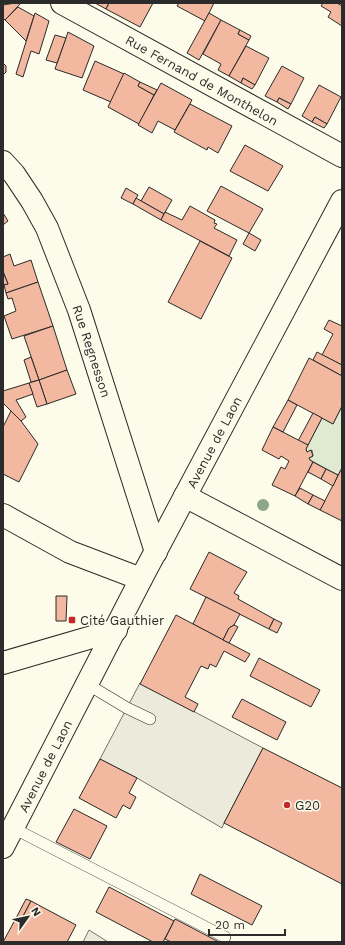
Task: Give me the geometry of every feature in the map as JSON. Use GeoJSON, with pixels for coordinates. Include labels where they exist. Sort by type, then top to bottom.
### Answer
{"type":"FeatureCollection","features":[{"type":"Feature","properties":{"kind":"street","name":"Rue Fernand de Monthelon"},"geometry":{"type":"LineString","coordinates":[[62,3],[342,156]]}},
{"type":"Feature","properties":{"kind":"street","name":"Rue Regnesson"},"geometry":{"type":"LineString","coordinates":[[3,162],[14,174],[32,201],[50,234],[79,310],[156,552]]}},
{"type":"Feature","properties":{"kind":"street","name":"Avenue de Laon"},"geometry":{"type":"LineString","coordinates":[[3,848],[141,579],[342,200]]}},
{"type":"Feature","properties":{"kind":"street"},"geometry":{"type":"LineString","coordinates":[[185,496],[342,579]]}},
{"type":"Feature","properties":{"kind":"street"},"geometry":{"type":"LineString","coordinates":[[3,515],[70,552],[141,579]]}},
{"type":"Feature","properties":{"kind":"street"},"geometry":{"type":"LineString","coordinates":[[3,663],[116,630]]}},
{"type":"Feature","properties":{"kind":"lane"},"geometry":{"type":"LineString","coordinates":[[87,684],[127,708],[150,719]]}},
{"type":"Feature","properties":{"kind":"lane"},"geometry":{"type":"LineString","coordinates":[[13,828],[225,937]]}},
{"type":"Feature","properties":{"kind":"green space"},"geometry":{"type":"Polygon","coordinates":[[[342,406],[342,468],[338,475],[310,460],[309,458],[313,456],[312,450],[307,452],[306,449],[322,418],[333,424],[342,406]]]}},
{"type":"Feature","properties":{"kind":"shaded area"},"geometry":{"type":"Polygon","coordinates":[[[140,683],[263,748],[222,828],[137,778],[100,759],[140,683]]]}},
{"type":"Feature","properties":{"kind":"shaded area"},"geometry":{"type":"Polygon","coordinates":[[[89,930],[108,942],[83,942],[89,930]]]}},
{"type":"Feature","properties":{"kind":"building"},"geometry":{"type":"Polygon","coordinates":[[[21,3],[5,20],[3,18],[3,5],[21,3]]]}},
{"type":"Feature","properties":{"kind":"building"},"geometry":{"type":"Polygon","coordinates":[[[95,3],[109,3],[106,9],[95,3]]]}},
{"type":"Feature","properties":{"kind":"building"},"geometry":{"type":"Polygon","coordinates":[[[109,3],[153,3],[140,27],[106,9],[109,3]]]}},
{"type":"Feature","properties":{"kind":"building"},"geometry":{"type":"Polygon","coordinates":[[[179,3],[214,3],[205,21],[177,6],[179,3]]]}},
{"type":"Feature","properties":{"kind":"building"},"geometry":{"type":"Polygon","coordinates":[[[323,3],[337,3],[342,6],[342,26],[328,17],[331,12],[321,6],[323,3]]]}},
{"type":"Feature","properties":{"kind":"building"},"geometry":{"type":"Polygon","coordinates":[[[18,7],[34,16],[26,41],[5,20],[18,7]]]}},
{"type":"Feature","properties":{"kind":"building"},"geometry":{"type":"Polygon","coordinates":[[[35,13],[49,21],[39,54],[31,51],[23,77],[16,74],[35,13]]]}},
{"type":"Feature","properties":{"kind":"building"},"geometry":{"type":"Polygon","coordinates":[[[209,13],[221,20],[199,60],[187,53],[209,13]]]}},
{"type":"Feature","properties":{"kind":"building"},"geometry":{"type":"Polygon","coordinates":[[[221,20],[240,30],[238,34],[249,40],[229,76],[218,70],[221,64],[203,54],[221,20]]]}},
{"type":"Feature","properties":{"kind":"building"},"geometry":{"type":"Polygon","coordinates":[[[240,30],[251,36],[249,40],[238,34],[240,30]]]}},
{"type":"Feature","properties":{"kind":"building"},"geometry":{"type":"Polygon","coordinates":[[[68,32],[94,46],[82,78],[55,69],[68,32]]]}},
{"type":"Feature","properties":{"kind":"building"},"geometry":{"type":"Polygon","coordinates":[[[55,35],[66,38],[57,63],[46,60],[55,35]]]}},
{"type":"Feature","properties":{"kind":"building"},"geometry":{"type":"Polygon","coordinates":[[[246,46],[269,58],[255,85],[243,78],[241,83],[229,76],[246,46]]]}},
{"type":"Feature","properties":{"kind":"building"},"geometry":{"type":"Polygon","coordinates":[[[95,61],[124,74],[111,102],[83,90],[95,61]]]}},
{"type":"Feature","properties":{"kind":"building"},"geometry":{"type":"Polygon","coordinates":[[[3,63],[6,66],[6,72],[3,75],[3,63]]]}},
{"type":"Feature","properties":{"kind":"building"},"geometry":{"type":"Polygon","coordinates":[[[282,66],[304,78],[291,104],[279,98],[277,102],[265,96],[282,66]]]}},
{"type":"Feature","properties":{"kind":"building"},"geometry":{"type":"Polygon","coordinates":[[[124,73],[140,82],[138,86],[154,95],[139,124],[108,107],[124,73]]]}},
{"type":"Feature","properties":{"kind":"building"},"geometry":{"type":"Polygon","coordinates":[[[243,78],[255,85],[252,89],[241,83],[243,78]]]}},
{"type":"Feature","properties":{"kind":"building"},"geometry":{"type":"Polygon","coordinates":[[[140,82],[157,90],[154,95],[138,86],[140,82]]]}},
{"type":"Feature","properties":{"kind":"building"},"geometry":{"type":"Polygon","coordinates":[[[161,83],[192,100],[175,130],[158,121],[152,133],[138,125],[161,83]]]}},
{"type":"Feature","properties":{"kind":"building"},"geometry":{"type":"Polygon","coordinates":[[[319,85],[341,97],[327,124],[315,117],[312,122],[302,116],[319,85]]]}},
{"type":"Feature","properties":{"kind":"building"},"geometry":{"type":"Polygon","coordinates":[[[279,98],[291,104],[288,109],[277,102],[279,98]]]}},
{"type":"Feature","properties":{"kind":"building"},"geometry":{"type":"Polygon","coordinates":[[[190,104],[232,126],[218,153],[208,147],[207,150],[174,132],[190,104]]]}},
{"type":"Feature","properties":{"kind":"building"},"geometry":{"type":"Polygon","coordinates":[[[315,117],[327,124],[324,128],[312,122],[315,117]]]}},
{"type":"Feature","properties":{"kind":"building"},"geometry":{"type":"Polygon","coordinates":[[[245,145],[283,166],[268,191],[230,171],[245,145]]]}},
{"type":"Feature","properties":{"kind":"building"},"geometry":{"type":"Polygon","coordinates":[[[221,186],[263,209],[249,233],[207,211],[221,186]]]}},
{"type":"Feature","properties":{"kind":"building"},"geometry":{"type":"Polygon","coordinates":[[[149,187],[172,200],[164,214],[141,201],[149,187]]]}},
{"type":"Feature","properties":{"kind":"building"},"geometry":{"type":"Polygon","coordinates":[[[126,188],[138,195],[133,204],[121,198],[126,188]]]}},
{"type":"Feature","properties":{"kind":"building"},"geometry":{"type":"Polygon","coordinates":[[[136,198],[164,214],[161,220],[133,204],[136,198]]]}},
{"type":"Feature","properties":{"kind":"building"},"geometry":{"type":"Polygon","coordinates":[[[190,206],[215,220],[214,223],[217,224],[214,228],[237,240],[229,256],[161,220],[165,212],[182,220],[190,206]]]}},
{"type":"Feature","properties":{"kind":"building"},"geometry":{"type":"Polygon","coordinates":[[[3,213],[8,221],[3,225],[3,213]]]}},
{"type":"Feature","properties":{"kind":"building"},"geometry":{"type":"Polygon","coordinates":[[[249,233],[261,240],[255,251],[243,244],[249,233]]]}},
{"type":"Feature","properties":{"kind":"building"},"geometry":{"type":"Polygon","coordinates":[[[200,241],[232,258],[201,319],[168,302],[200,241]]]}},
{"type":"Feature","properties":{"kind":"building"},"geometry":{"type":"Polygon","coordinates":[[[10,254],[14,266],[31,260],[38,282],[6,293],[4,285],[8,284],[3,271],[3,257],[10,254]]]}},
{"type":"Feature","properties":{"kind":"building"},"geometry":{"type":"Polygon","coordinates":[[[3,272],[8,284],[3,285],[3,272]]]}},
{"type":"Feature","properties":{"kind":"building"},"geometry":{"type":"Polygon","coordinates":[[[38,282],[53,326],[12,339],[4,316],[16,311],[12,298],[8,299],[6,293],[38,282]]]}},
{"type":"Feature","properties":{"kind":"building"},"geometry":{"type":"Polygon","coordinates":[[[329,320],[342,326],[342,365],[322,355],[333,334],[324,329],[329,320]]]}},
{"type":"Feature","properties":{"kind":"building"},"geometry":{"type":"Polygon","coordinates":[[[53,326],[67,370],[39,380],[24,336],[53,326]]]}},
{"type":"Feature","properties":{"kind":"building"},"geometry":{"type":"Polygon","coordinates":[[[317,352],[342,365],[342,376],[313,360],[317,352]]]}},
{"type":"Feature","properties":{"kind":"building"},"geometry":{"type":"Polygon","coordinates":[[[31,357],[39,380],[31,382],[24,360],[31,357]]]}},
{"type":"Feature","properties":{"kind":"building"},"geometry":{"type":"Polygon","coordinates":[[[309,358],[342,376],[342,406],[333,424],[288,400],[309,358]]]}},
{"type":"Feature","properties":{"kind":"building"},"geometry":{"type":"Polygon","coordinates":[[[67,370],[76,394],[47,404],[39,380],[67,370]]]}},
{"type":"Feature","properties":{"kind":"building"},"geometry":{"type":"Polygon","coordinates":[[[39,380],[47,404],[37,407],[29,383],[39,380]]]}},
{"type":"Feature","properties":{"kind":"building"},"geometry":{"type":"Polygon","coordinates":[[[29,383],[33,394],[16,400],[26,417],[21,421],[3,403],[3,391],[29,383]]]}},
{"type":"Feature","properties":{"kind":"building"},"geometry":{"type":"Polygon","coordinates":[[[288,400],[297,405],[283,432],[273,427],[288,400]]]}},
{"type":"Feature","properties":{"kind":"building"},"geometry":{"type":"Polygon","coordinates":[[[11,411],[21,421],[38,444],[19,482],[3,474],[3,427],[11,411]]]}},
{"type":"Feature","properties":{"kind":"building"},"geometry":{"type":"Polygon","coordinates":[[[313,413],[322,418],[308,445],[298,441],[313,413]]]}},
{"type":"Feature","properties":{"kind":"building"},"geometry":{"type":"Polygon","coordinates":[[[273,427],[308,445],[306,449],[307,452],[311,450],[313,456],[309,458],[313,462],[295,496],[272,485],[281,467],[285,469],[289,461],[281,456],[279,459],[262,450],[273,427]]]}},
{"type":"Feature","properties":{"kind":"building"},"geometry":{"type":"Polygon","coordinates":[[[313,462],[326,469],[321,479],[308,472],[313,462]]]}},
{"type":"Feature","properties":{"kind":"building"},"geometry":{"type":"Polygon","coordinates":[[[342,468],[342,521],[320,510],[342,468]]]}},
{"type":"Feature","properties":{"kind":"building"},"geometry":{"type":"Polygon","coordinates":[[[326,469],[338,475],[333,486],[321,479],[326,469]]]}},
{"type":"Feature","properties":{"kind":"building"},"geometry":{"type":"Polygon","coordinates":[[[300,488],[313,495],[308,504],[295,496],[300,488]]]}},
{"type":"Feature","properties":{"kind":"building"},"geometry":{"type":"Polygon","coordinates":[[[313,495],[325,501],[320,510],[308,504],[313,495]]]}},
{"type":"Feature","properties":{"kind":"building"},"geometry":{"type":"Polygon","coordinates":[[[209,552],[247,572],[234,593],[239,596],[238,599],[274,619],[269,629],[190,589],[209,552]]]}},
{"type":"Feature","properties":{"kind":"building"},"geometry":{"type":"Polygon","coordinates":[[[56,596],[67,596],[66,621],[56,621],[56,596]]]}},
{"type":"Feature","properties":{"kind":"building"},"geometry":{"type":"Polygon","coordinates":[[[206,597],[240,614],[234,625],[229,628],[223,640],[193,624],[206,597]]]}},
{"type":"Feature","properties":{"kind":"building"},"geometry":{"type":"Polygon","coordinates":[[[176,615],[250,654],[245,662],[224,651],[216,667],[210,664],[208,669],[201,666],[185,697],[198,704],[194,712],[140,684],[176,615]]]}},
{"type":"Feature","properties":{"kind":"building"},"geometry":{"type":"Polygon","coordinates":[[[274,619],[282,623],[277,633],[269,629],[274,619]]]}},
{"type":"Feature","properties":{"kind":"building"},"geometry":{"type":"Polygon","coordinates":[[[234,625],[238,627],[229,643],[223,640],[229,628],[234,625]]]}},
{"type":"Feature","properties":{"kind":"building"},"geometry":{"type":"Polygon","coordinates":[[[259,658],[320,690],[311,707],[250,676],[259,658]]]}},
{"type":"Feature","properties":{"kind":"building"},"geometry":{"type":"Polygon","coordinates":[[[242,699],[286,722],[277,740],[232,717],[242,699]]]}},
{"type":"Feature","properties":{"kind":"building","name":"G20"},"geometry":{"type":"Polygon","coordinates":[[[263,748],[342,788],[342,884],[224,823],[263,748]]]}},
{"type":"Feature","properties":{"kind":"building"},"geometry":{"type":"Polygon","coordinates":[[[100,759],[137,778],[129,793],[136,797],[130,809],[123,805],[116,818],[79,798],[100,759]]]}},
{"type":"Feature","properties":{"kind":"building"},"geometry":{"type":"Polygon","coordinates":[[[74,809],[107,826],[90,859],[56,842],[74,809]]]}},
{"type":"Feature","properties":{"kind":"building"},"geometry":{"type":"Polygon","coordinates":[[[200,874],[262,906],[252,925],[191,894],[200,874]]]}},
{"type":"Feature","properties":{"kind":"building"},"geometry":{"type":"Polygon","coordinates":[[[109,887],[174,921],[163,942],[153,942],[96,912],[109,887]]]}},
{"type":"Feature","properties":{"kind":"building"},"geometry":{"type":"Polygon","coordinates":[[[26,899],[31,901],[20,922],[15,920],[26,899]]]}},
{"type":"Feature","properties":{"kind":"building"},"geometry":{"type":"Polygon","coordinates":[[[31,901],[76,925],[67,942],[3,942],[15,920],[20,922],[31,901]]]}},
{"type":"Feature","properties":{"kind":"building"},"geometry":{"type":"Polygon","coordinates":[[[175,919],[219,942],[171,942],[165,939],[175,919]]]}},
{"type":"Feature","properties":{"kind":"place","name":"Cité Gauthier"},"geometry":{"type":"Point","coordinates":[72,620]}},
{"type":"Feature","properties":{"kind":"place","name":"G20"},"geometry":{"type":"Point","coordinates":[287,805]}}]}
